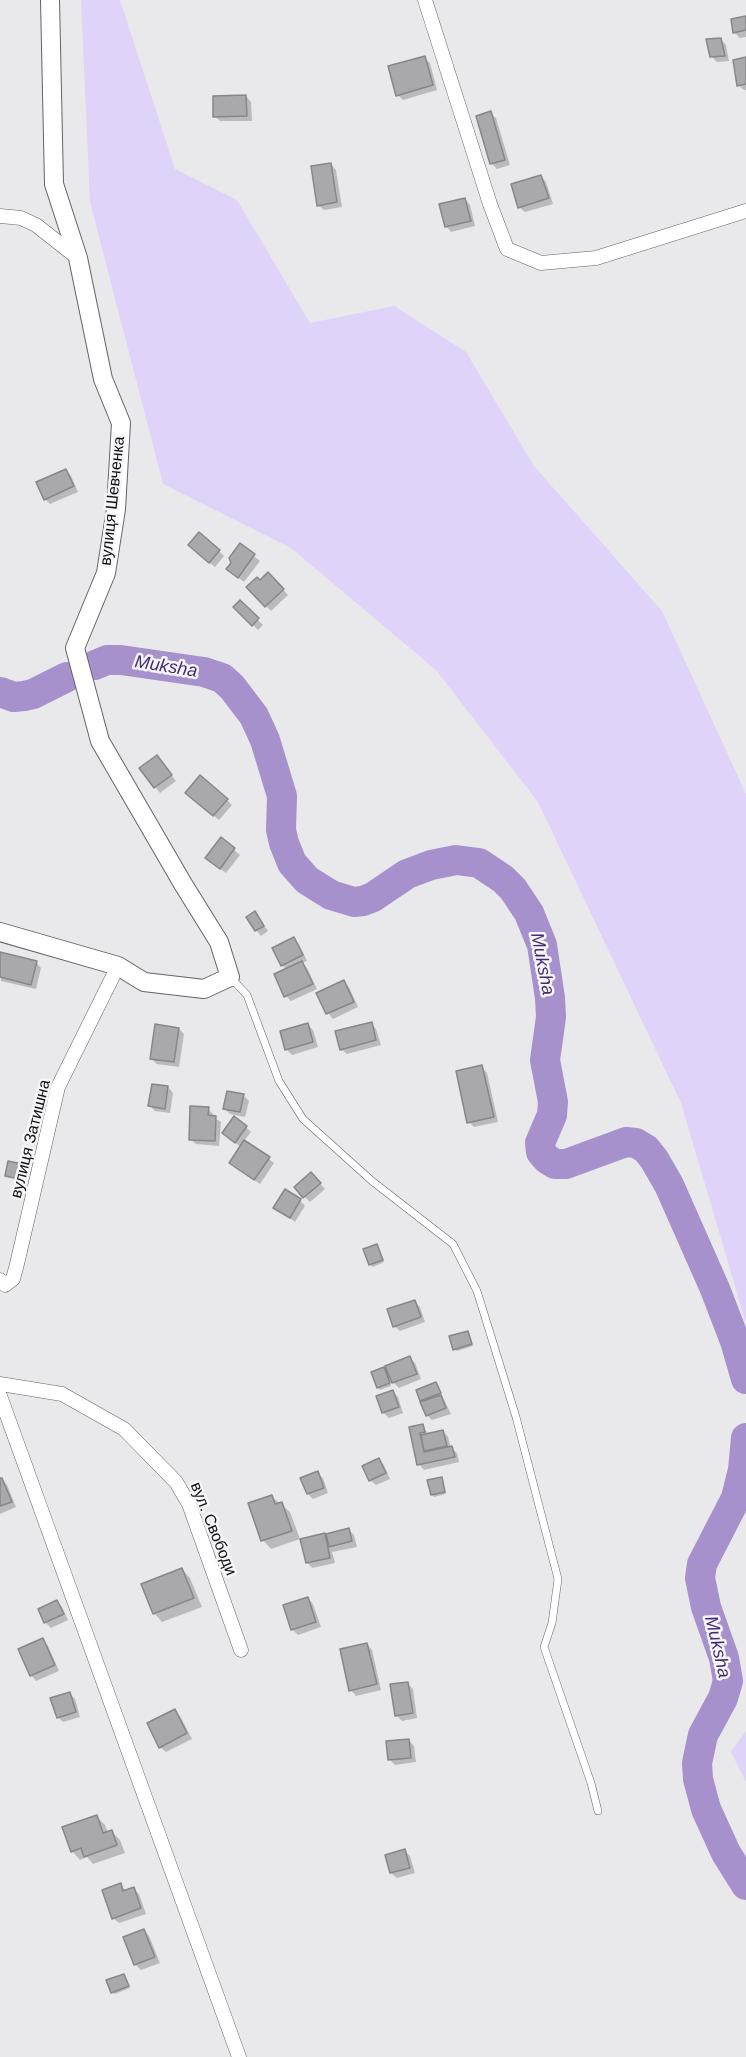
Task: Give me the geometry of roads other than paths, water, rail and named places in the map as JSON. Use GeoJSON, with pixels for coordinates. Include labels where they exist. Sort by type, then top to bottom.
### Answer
{"type":"FeatureCollection","features":[{"type":"Feature","properties":{"kind":"street","name":"вулиця Шевченка"},"geometry":{"type":"LineString","coordinates":[[50,0],[54,184],[78,258],[103,379],[121,423],[116,509],[106,573],[75,648],[100,741],[219,942],[230,977]]}},
{"type":"Feature","properties":{"kind":"street"},"geometry":{"type":"LineString","coordinates":[[424,0],[490,204],[507,249],[541,263],[596,258],[746,211]]}},
{"type":"Feature","properties":{"kind":"street"},"geometry":{"type":"LineString","coordinates":[[0,216],[21,218],[36,225],[78,258]]}},
{"type":"Feature","properties":{"kind":"street"},"geometry":{"type":"LineString","coordinates":[[0,932],[118,966],[144,982],[204,989],[230,977]]}},
{"type":"Feature","properties":{"kind":"street","name":"вулиця Затишна"},"geometry":{"type":"LineString","coordinates":[[0,1281],[5,1285],[13,1279],[58,1087],[118,966]]}},
{"type":"Feature","properties":{"kind":"street","name":"вул. Свободи"},"geometry":{"type":"LineString","coordinates":[[0,1384],[62,1394],[104,1417],[124,1429],[176,1482],[189,1504],[241,1650]]}},
{"type":"Feature","properties":{"kind":"street"},"geometry":{"type":"LineString","coordinates":[[0,1396],[239,2057]]}},
{"type":"Feature","properties":{"kind":"lane"},"geometry":{"type":"LineString","coordinates":[[230,977],[247,995],[279,1081],[303,1119],[372,1181],[453,1244],[477,1291],[516,1417],[558,1579],[552,1623],[544,1647],[591,1784],[597,1811]]}},
{"type":"Feature","properties":{"kind":"waterway","name":"Muksha"},"geometry":{"type":"LineString","coordinates":[[95,665],[107,660],[121,660],[204,672],[222,678],[232,687],[254,716],[265,740],[282,796],[281,830],[292,863],[307,880],[331,895],[354,902],[363,901],[373,897],[407,874],[431,865],[456,860],[479,863],[503,879],[513,889],[529,913],[542,945],[550,998],[551,1017],[545,1060],[553,1102],[552,1115],[540,1143],[541,1152],[555,1164],[566,1164],[626,1142],[636,1143],[646,1149],[669,1185],[715,1289],[735,1341],[746,1379]]}},
{"type":"Feature","properties":{"kind":"waterway","name":"Muksha"},"geometry":{"type":"LineString","coordinates":[[0,692],[14,697],[33,694],[67,677]]}},
{"type":"Feature","properties":{"kind":"waterway","name":"Muksha"},"geometry":{"type":"LineString","coordinates":[[746,1438],[743,1470],[736,1498],[702,1564],[700,1578],[706,1607],[724,1658],[728,1681],[723,1698],[703,1735],[697,1763],[698,1779],[706,1809],[726,1853],[746,1885]]}}]}
